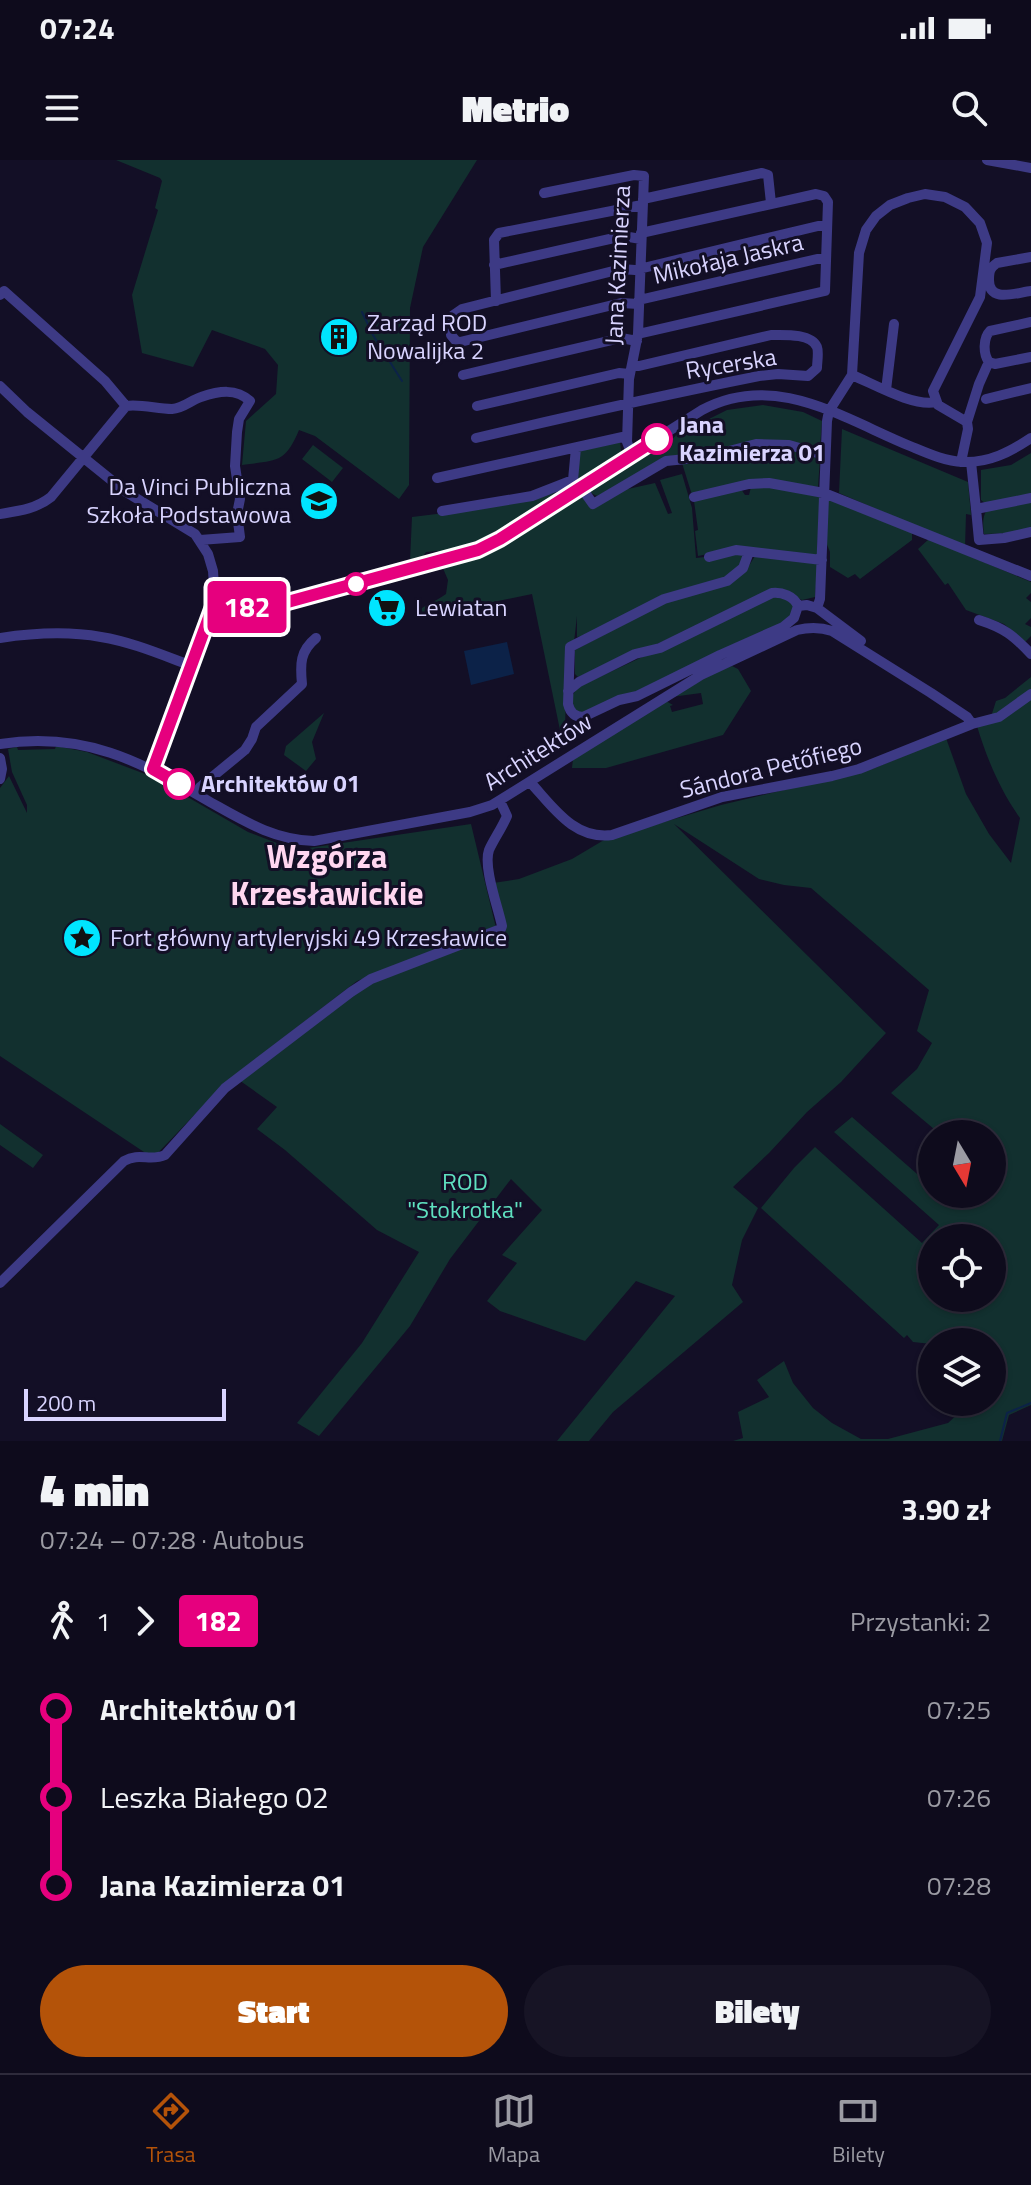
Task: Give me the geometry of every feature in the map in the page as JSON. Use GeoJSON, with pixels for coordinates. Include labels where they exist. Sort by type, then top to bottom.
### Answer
{"type":"FeatureCollection","features":[{"type":"Feature","properties":{"kind":"street"},"geometry":{"type":"LineString","coordinates":[[987,160],[1031,168]]}},
{"type":"Feature","properties":{"kind":"street"},"geometry":{"type":"LineString","coordinates":[[771,203],[770,179],[764,173],[502,232],[494,240],[496,301],[621,269],[640,268],[827,226]]}},
{"type":"Feature","properties":{"kind":"street","name":"Jana Kazimierza"},"geometry":{"type":"LineString","coordinates":[[544,193],[634,175],[644,176],[637,337],[628,403],[627,436],[632,455]]}},
{"type":"Feature","properties":{"kind":"street"},"geometry":{"type":"LineString","coordinates":[[463,375],[825,291],[828,202],[822,194],[816,194],[641,236],[623,236],[494,265]]}},
{"type":"Feature","properties":{"kind":"street"},"geometry":{"type":"LineString","coordinates":[[817,608],[820,599],[829,411],[852,375],[859,253],[866,230],[876,216],[898,201],[925,194],[957,201],[976,217],[985,233],[987,252],[980,297],[936,383],[933,391],[936,402]]}},
{"type":"Feature","properties":{"kind":"street"},"geometry":{"type":"LineString","coordinates":[[1031,257],[997,263],[989,272],[990,290],[996,295],[1031,291]]}},
{"type":"Feature","properties":{"kind":"street","name":"Mikołaja Jaskra"},"geometry":{"type":"LineString","coordinates":[[496,301],[462,309],[454,314],[451,335],[456,341],[826,259]]}},
{"type":"Feature","properties":{"kind":"street"},"geometry":{"type":"LineString","coordinates":[[2,293],[105,381],[126,406],[172,409],[184,407],[200,397],[227,391],[243,395],[250,401],[239,419],[237,432],[235,466],[240,499],[237,514],[240,537],[200,540]]}},
{"type":"Feature","properties":{"kind":"street"},"geometry":{"type":"LineString","coordinates":[[1031,322],[993,329],[987,333],[985,340],[986,357],[992,364],[1031,357]]}},
{"type":"Feature","properties":{"kind":"street"},"geometry":{"type":"LineString","coordinates":[[886,390],[894,324]]}},
{"type":"Feature","properties":{"kind":"street","name":"Rycerska"},"geometry":{"type":"LineString","coordinates":[[476,438],[766,374],[808,376],[817,368],[817,346],[807,339],[771,335],[631,370]]}},
{"type":"Feature","properties":{"kind":"street"},"geometry":{"type":"LineString","coordinates":[[977,554],[976,509],[966,462],[967,422],[987,366]]}},
{"type":"Feature","properties":{"kind":"street"},"geometry":{"type":"LineString","coordinates":[[477,406],[631,370]]}},
{"type":"Feature","properties":{"kind":"street"},"geometry":{"type":"LineString","coordinates":[[852,375],[924,403],[936,402],[967,422]]}},
{"type":"Feature","properties":{"kind":"street"},"geometry":{"type":"LineString","coordinates":[[0,386],[27,412],[126,492],[187,528],[200,540],[208,554],[213,571],[215,601],[153,769]]}},
{"type":"Feature","properties":{"kind":"street"},"geometry":{"type":"LineString","coordinates":[[986,399],[1031,388]]}},
{"type":"Feature","properties":{"kind":"street"},"geometry":{"type":"LineString","coordinates":[[215,601],[251,607],[284,603],[494,543],[702,410],[733,398],[764,394],[817,405],[937,457],[966,462],[1004,454],[1031,438]]}},
{"type":"Feature","properties":{"kind":"street"},"geometry":{"type":"LineString","coordinates":[[0,514],[41,505],[57,491],[126,406]]}},
{"type":"Feature","properties":{"kind":"street"},"geometry":{"type":"LineString","coordinates":[[437,478],[627,436]]}},
{"type":"Feature","properties":{"kind":"street"},"geometry":{"type":"LineString","coordinates":[[581,487],[593,504],[666,461],[706,457],[756,444],[789,445],[817,453]]}},
{"type":"Feature","properties":{"kind":"street"},"geometry":{"type":"LineString","coordinates":[[442,511],[532,496],[573,480],[576,448]]}},
{"type":"Feature","properties":{"kind":"street"},"geometry":{"type":"LineString","coordinates":[[694,497],[749,484],[769,483],[824,493],[1031,576]]}},
{"type":"Feature","properties":{"kind":"street"},"geometry":{"type":"LineString","coordinates":[[976,509],[1031,498]]}},
{"type":"Feature","properties":{"kind":"street"},"geometry":{"type":"LineString","coordinates":[[979,540],[1031,532]]}},
{"type":"Feature","properties":{"kind":"street"},"geometry":{"type":"LineString","coordinates":[[709,557],[736,550],[822,560]]}},
{"type":"Feature","properties":{"kind":"street"},"geometry":{"type":"LineString","coordinates":[[749,552],[743,568],[727,581],[664,599],[570,647],[569,709],[577,716],[586,716],[619,700],[637,696],[783,627],[794,618],[798,606]]}},
{"type":"Feature","properties":{"kind":"street"},"geometry":{"type":"LineString","coordinates":[[568,691],[579,682],[639,652],[660,648],[772,593],[792,598],[798,606]]}},
{"type":"Feature","properties":{"kind":"street"},"geometry":{"type":"LineString","coordinates":[[798,606],[817,608],[861,641]]}},
{"type":"Feature","properties":{"kind":"street"},"geometry":{"type":"LineString","coordinates":[[979,620],[999,626],[1031,654]]}},
{"type":"Feature","properties":{"kind":"street","name":"Architektów"},"geometry":{"type":"LineString","coordinates":[[0,744],[42,740],[69,742],[112,753],[153,769],[260,829],[304,840],[333,838],[470,812],[500,801],[701,675],[806,628],[820,627],[832,631],[931,693],[967,717],[972,724]]}},
{"type":"Feature","properties":{"kind":"street"},"geometry":{"type":"LineString","coordinates":[[0,638],[26,634],[99,636],[192,666]]}},
{"type":"Feature","properties":{"kind":"street"},"geometry":{"type":"LineString","coordinates":[[196,793],[245,750],[256,727],[302,684],[306,646],[316,638]]}},
{"type":"Feature","properties":{"kind":"street"},"geometry":{"type":"LineString","coordinates":[[569,674],[579,682]]}},
{"type":"Feature","properties":{"kind":"street","name":"Sándora Petőfiego"},"geometry":{"type":"LineString","coordinates":[[530,782],[576,829],[601,837],[722,797],[859,769],[972,724],[999,717],[1031,694]]}},
{"type":"Feature","properties":{"kind":"street"},"geometry":{"type":"LineString","coordinates":[[0,758],[0,779]]}},
{"type":"Feature","properties":{"kind":"street"},"geometry":{"type":"LineString","coordinates":[[0,1283],[120,1165],[135,1156],[155,1159],[165,1155],[225,1088],[332,1005],[371,979],[501,929],[487,870],[488,853],[507,816],[500,801]]}},
{"type":"Feature","properties":{"kind":"green space"},"geometry":{"type":"Polygon","coordinates":[[[116,160],[477,160],[423,247],[410,308],[409,485],[399,499],[315,436],[299,430],[284,455],[242,465],[246,421],[276,394],[278,365],[265,349],[212,330],[193,367],[142,353],[132,295],[158,210],[155,208],[162,181],[116,160]]]}},
{"type":"Feature","properties":{"kind":"green space"},"geometry":{"type":"Polygon","coordinates":[[[763,405],[803,412],[822,421],[820,449],[802,445],[684,454],[597,496],[591,493],[591,488],[668,444],[698,420],[699,424],[727,410],[763,405]]]}},
{"type":"Feature","properties":{"kind":"green space"},"geometry":{"type":"Polygon","coordinates":[[[842,429],[968,482],[971,515],[966,514],[965,547],[839,493],[842,429]]]}},
{"type":"Feature","properties":{"kind":"green space"},"geometry":{"type":"Polygon","coordinates":[[[620,442],[618,456],[580,481],[576,480],[579,450],[620,442]]]}},
{"type":"Feature","properties":{"kind":"green space"},"geometry":{"type":"Polygon","coordinates":[[[313,445],[343,468],[332,482],[302,459],[313,445]]]}},
{"type":"Feature","properties":{"kind":"green space"},"geometry":{"type":"Polygon","coordinates":[[[767,447],[820,459],[818,487],[765,479],[692,495],[682,463],[767,447]]]}},
{"type":"Feature","properties":{"kind":"green space"},"geometry":{"type":"Polygon","coordinates":[[[1031,453],[1031,495],[986,504],[981,500],[981,470],[1011,465],[1031,453]]]}},
{"type":"Feature","properties":{"kind":"green space"},"geometry":{"type":"Polygon","coordinates":[[[682,474],[692,508],[696,558],[739,553],[745,557],[733,573],[717,581],[620,616],[587,635],[577,637],[577,616],[574,642],[567,646],[565,730],[561,735],[532,594],[415,618],[414,614],[446,594],[448,580],[442,566],[488,551],[531,529],[583,496],[592,507],[625,487],[655,483],[668,514],[672,513],[660,480],[682,474]]]}},
{"type":"Feature","properties":{"kind":"green space"},"geometry":{"type":"Polygon","coordinates":[[[751,487],[820,495],[817,556],[738,548],[698,556],[694,501],[741,489],[749,495],[751,487]]]}},
{"type":"Feature","properties":{"kind":"green space"},"geometry":{"type":"Polygon","coordinates":[[[560,492],[494,536],[439,554],[438,551],[426,552],[421,559],[410,561],[412,517],[560,492]]]}},
{"type":"Feature","properties":{"kind":"green space"},"geometry":{"type":"Polygon","coordinates":[[[833,499],[912,533],[912,540],[860,579],[855,574],[848,578],[830,567],[826,542],[828,501],[833,499]]]}},
{"type":"Feature","properties":{"kind":"green space"},"geometry":{"type":"Polygon","coordinates":[[[1031,500],[1031,529],[984,534],[987,510],[1031,500]]]}},
{"type":"Feature","properties":{"kind":"green space"},"geometry":{"type":"Polygon","coordinates":[[[929,539],[1031,582],[1031,593],[1026,598],[1031,602],[1031,618],[1025,624],[1031,627],[1031,636],[1025,642],[1004,624],[966,610],[948,583],[945,585],[918,549],[929,539]]]}},
{"type":"Feature","properties":{"kind":"green space"},"geometry":{"type":"Polygon","coordinates":[[[755,556],[818,564],[815,597],[802,600],[783,591],[578,677],[575,674],[575,650],[670,600],[747,569],[755,556]]]}},
{"type":"Feature","properties":{"kind":"green space"},"geometry":{"type":"Polygon","coordinates":[[[776,597],[795,605],[790,619],[586,714],[574,710],[572,696],[578,687],[776,597]]]}},
{"type":"Feature","properties":{"kind":"green space"},"geometry":{"type":"Polygon","coordinates":[[[732,666],[738,669],[751,691],[723,735],[606,768],[572,768],[573,759],[666,701],[673,705],[670,706],[672,712],[703,704],[701,693],[671,697],[732,666]]]}},
{"type":"Feature","properties":{"kind":"green space","name":"ROD \"Stokrotka\""},"geometry":{"type":"Polygon","coordinates":[[[1031,677],[1031,1405],[1009,1415],[1002,1441],[733,1441],[743,1438],[738,1412],[769,1397],[757,1380],[784,1361],[793,1383],[813,1408],[861,1439],[888,1439],[948,1423],[956,1416],[1006,1416],[1006,1328],[918,1328],[918,1343],[907,1335],[904,1338],[761,1208],[815,1147],[918,1239],[918,1312],[1006,1312],[1006,1224],[938,1224],[920,1208],[1006,1208],[1006,1120],[923,1120],[891,1093],[917,1069],[932,1043],[917,1031],[929,990],[811,888],[759,879],[674,824],[886,1033],[841,1082],[733,1187],[758,1208],[742,1240],[732,1285],[743,1302],[613,1412],[589,1441],[557,1441],[675,1296],[636,1281],[585,1341],[500,1311],[487,1301],[517,1263],[502,1255],[542,1210],[511,1179],[450,1259],[410,1326],[319,1436],[297,1423],[362,1343],[419,1252],[377,1230],[257,1129],[277,1107],[239,1080],[365,985],[506,931],[493,883],[519,879],[572,859],[604,840],[721,805],[875,768],[946,738],[966,794],[989,834],[1011,863],[1020,818],[995,774],[977,726],[990,720],[996,701],[1005,698],[1031,677]]]}},
{"type":"Feature","properties":{"kind":"green space"},"geometry":{"type":"Polygon","coordinates":[[[324,713],[312,742],[316,759],[306,771],[284,755],[286,746],[324,713]]]}},
{"type":"Feature","properties":{"kind":"green space"},"geometry":{"type":"Polygon","coordinates":[[[56,746],[87,752],[153,777],[248,832],[295,850],[471,824],[496,928],[357,981],[227,1081],[153,1158],[0,1056],[0,788],[9,776],[27,813],[27,805],[12,772],[8,749],[55,749],[56,746]]]}},
{"type":"Feature","properties":{"kind":"green space"},"geometry":{"type":"Polygon","coordinates":[[[852,1117],[918,1175],[918,1206],[834,1132],[852,1117]]]}},
{"type":"Feature","properties":{"kind":"green space"},"geometry":{"type":"Polygon","coordinates":[[[0,1124],[43,1155],[33,1168],[0,1145],[0,1124]]]}},
{"type":"Feature","properties":{"kind":"water"},"geometry":{"type":"Polygon","coordinates":[[[507,642],[514,674],[471,685],[464,651],[507,642]]]}},
{"type":"Feature","properties":{"kind":"waterway"},"geometry":{"type":"LineString","coordinates":[[362,312],[402,381]]}},
{"type":"Feature","properties":{"kind":"waterway"},"geometry":{"type":"LineString","coordinates":[[1000,1441],[1007,1413],[1031,1403]]}},
{"type":"Feature","properties":{"kind":"bus line","name":"182"},"geometry":{"type":"LineString","coordinates":[[179,784],[153,769],[215,601],[251,607],[284,603],[478,550],[494,543],[657,439]]}},
{"type":"Feature","properties":{"kind":"place","name":"Zarząd ROD Nowalijka 2"},"geometry":{"type":"Point","coordinates":[339,337]}},
{"type":"Feature","properties":{"kind":"place","name":"Jana Kazimierza 01"},"geometry":{"type":"Point","coordinates":[657,439]}},
{"type":"Feature","properties":{"kind":"place","name":"Da Vinci Publiczna Szkoła Podstawowa"},"geometry":{"type":"Point","coordinates":[319,501]}},
{"type":"Feature","properties":{"kind":"place","name":"Lewiatan"},"geometry":{"type":"Point","coordinates":[387,608]}},
{"type":"Feature","properties":{"kind":"place","name":"Architektów 01"},"geometry":{"type":"Point","coordinates":[179,784]}},
{"type":"Feature","properties":{"kind":"place","name":"Fort główny artyleryjski 49 Krzesławice"},"geometry":{"type":"Point","coordinates":[82,938]}},
{"type":"Feature","properties":{"kind":"district","name":"Wzgórza Krzesławickie"},"geometry":{"type":"Point","coordinates":[327,876]}}]}
